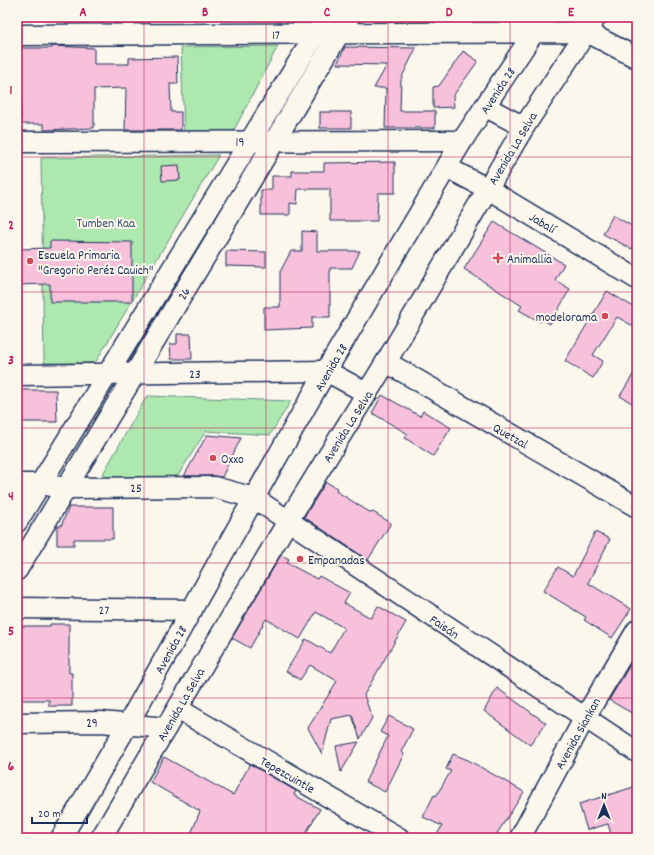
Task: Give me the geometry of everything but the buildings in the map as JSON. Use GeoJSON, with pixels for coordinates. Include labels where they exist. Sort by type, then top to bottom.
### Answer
{"type":"FeatureCollection","features":[{"type":"Feature","properties":{"kind":"street","name":"Avenida 28"},"geometry":{"type":"LineString","coordinates":[[128,724],[326,372],[448,168],[462,140],[486,107],[539,24]]}},
{"type":"Feature","properties":{"kind":"street","name":"17"},"geometry":{"type":"LineString","coordinates":[[17,34],[321,25],[591,24]]}},
{"type":"Feature","properties":{"kind":"street"},"geometry":{"type":"LineString","coordinates":[[591,24],[637,58]]}},
{"type":"Feature","properties":{"kind":"street","name":"Avenida La Selva"},"geometry":{"type":"LineString","coordinates":[[101,838],[288,521],[386,362],[524,127],[591,24]]}},
{"type":"Feature","properties":{"kind":"street"},"geometry":{"type":"LineString","coordinates":[[17,522],[321,25]]}},
{"type":"Feature","properties":{"kind":"street","name":"26"},"geometry":{"type":"LineString","coordinates":[[17,570],[344,25]]}},
{"type":"Feature","properties":{"kind":"street"},"geometry":{"type":"LineString","coordinates":[[486,107],[524,127]]}},
{"type":"Feature","properties":{"kind":"street","name":"19"},"geometry":{"type":"LineString","coordinates":[[17,142],[462,140]]}},
{"type":"Feature","properties":{"kind":"street","name":"Jabalí"},"geometry":{"type":"LineString","coordinates":[[448,168],[488,189],[637,279]]}},
{"type":"Feature","properties":{"kind":"street","name":"Quetzal"},"geometry":{"type":"LineString","coordinates":[[386,362],[637,507]]}},
{"type":"Feature","properties":{"kind":"street","name":"23"},"geometry":{"type":"LineString","coordinates":[[17,375],[326,372],[367,393]]}},
{"type":"Feature","properties":{"kind":"street","name":"25"},"geometry":{"type":"LineString","coordinates":[[17,484],[40,484],[66,488],[214,487],[254,498]]}},
{"type":"Feature","properties":{"kind":"street","name":"Faisán"},"geometry":{"type":"LineString","coordinates":[[254,498],[584,719],[637,752]]}},
{"type":"Feature","properties":{"kind":"street","name":"27"},"geometry":{"type":"LineString","coordinates":[[17,608],[192,610]]}},
{"type":"Feature","properties":{"kind":"street","name":"Avenida Siankan"},"geometry":{"type":"LineString","coordinates":[[520,838],[584,719],[637,630]]}},
{"type":"Feature","properties":{"kind":"street","name":"Tepezcuintle"},"geometry":{"type":"LineString","coordinates":[[178,709],[399,838]]}},
{"type":"Feature","properties":{"kind":"street","name":"29"},"geometry":{"type":"LineString","coordinates":[[17,723],[101,722],[166,728]]}},
{"type":"Feature","properties":{"kind":"street"},"geometry":{"type":"LineString","coordinates":[[61,838],[128,724]]}},
{"type":"Feature","properties":{"kind":"green space"},"geometry":{"type":"Polygon","coordinates":[[[375,17],[515,17],[512,23],[370,24],[375,17]]]}},
{"type":"Feature","properties":{"kind":"green space"},"geometry":{"type":"Polygon","coordinates":[[[278,46],[233,132],[184,134],[181,47],[278,46]]]}},
{"type":"Feature","properties":{"kind":"green space","name":"Tumben Kaa"},"geometry":{"type":"Polygon","coordinates":[[[219,155],[95,363],[44,363],[41,158],[219,155]]]}},
{"type":"Feature","properties":{"kind":"green space"},"geometry":{"type":"Polygon","coordinates":[[[147,396],[291,401],[270,435],[206,431],[175,480],[100,479],[147,396]]]}},
{"type":"Feature","properties":{"kind":"place","name":"Animallia"},"geometry":{"type":"Point","coordinates":[498,258]}},
{"type":"Feature","properties":{"kind":"place","name":"Escuela Primaria \"Gregorio Peréz Cauich\""},"geometry":{"type":"Point","coordinates":[30,261]}},
{"type":"Feature","properties":{"kind":"place","name":"modelorama"},"geometry":{"type":"Point","coordinates":[605,316]}},
{"type":"Feature","properties":{"kind":"place","name":"Oxxo"},"geometry":{"type":"Point","coordinates":[213,458]}},
{"type":"Feature","properties":{"kind":"place","name":"Empanadas"},"geometry":{"type":"Point","coordinates":[300,559]}}]}
